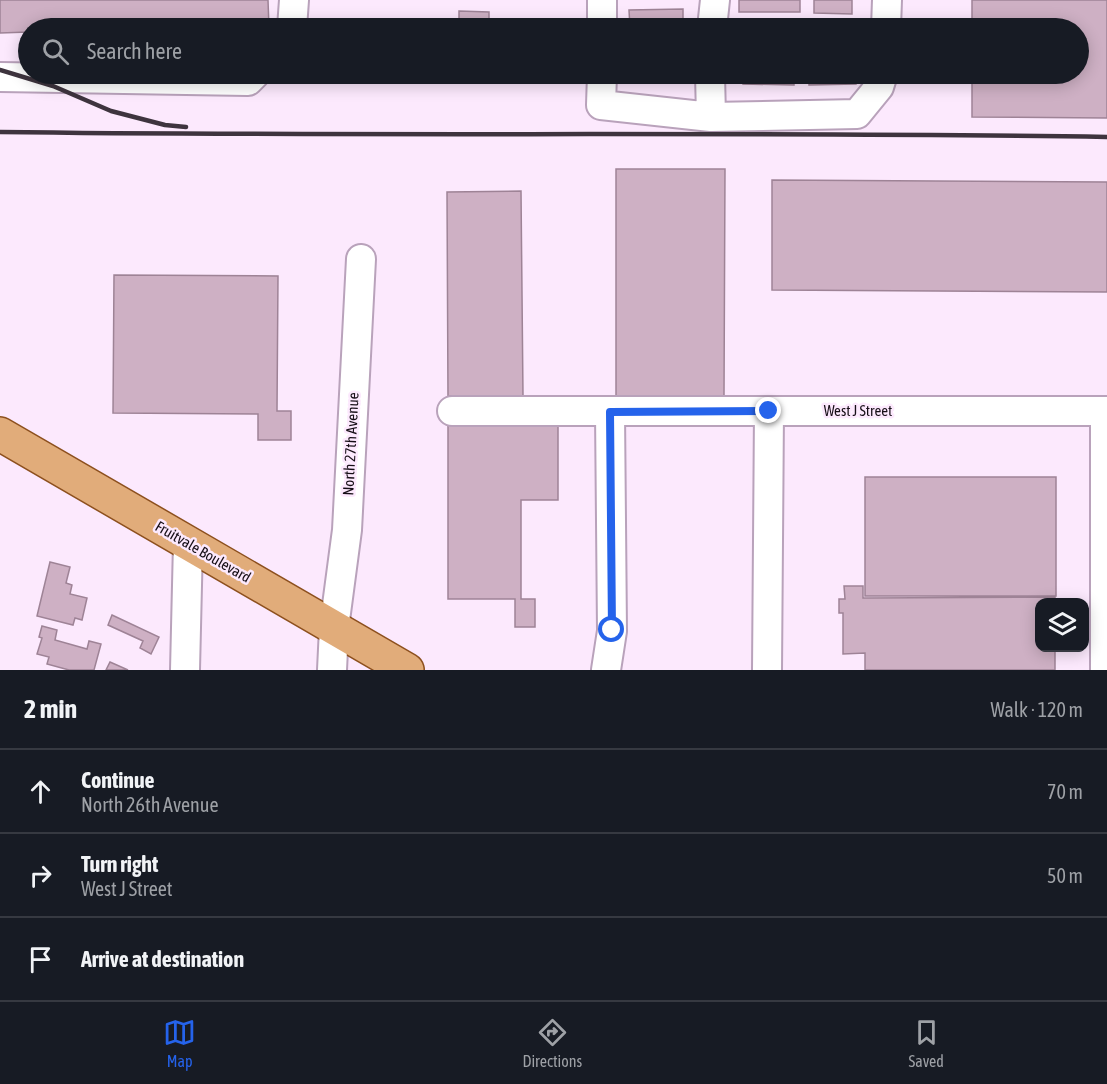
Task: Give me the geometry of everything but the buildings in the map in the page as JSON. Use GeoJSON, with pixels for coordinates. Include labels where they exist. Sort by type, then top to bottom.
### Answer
{"type":"FeatureCollection","features":[{"type":"Feature","properties":{"kind":"main road","name":"Fruitvale Boulevard"},"geometry":{"type":"LineString","coordinates":[[0,434],[407,670]]}},
{"type":"Feature","properties":{"kind":"street"},"geometry":{"type":"LineString","coordinates":[[293,18],[294,0]]}},
{"type":"Feature","properties":{"kind":"street"},"geometry":{"type":"LineString","coordinates":[[602,0],[602,18]]}},
{"type":"Feature","properties":{"kind":"street"},"geometry":{"type":"LineString","coordinates":[[713,18],[715,0]]}},
{"type":"Feature","properties":{"kind":"street"},"geometry":{"type":"LineString","coordinates":[[886,18],[887,0]]}},
{"type":"Feature","properties":{"kind":"street"},"geometry":{"type":"LineString","coordinates":[[0,77],[18,77]]}},
{"type":"Feature","properties":{"kind":"street"},"geometry":{"type":"LineString","coordinates":[[602,84],[601,105],[711,117],[857,114],[880,84]]}},
{"type":"Feature","properties":{"kind":"street"},"geometry":{"type":"LineString","coordinates":[[710,84],[711,117]]}},
{"type":"Feature","properties":{"kind":"street","name":"North 27th Avenue"},"geometry":{"type":"LineString","coordinates":[[332,670],[334,628],[347,530],[361,259]]}},
{"type":"Feature","properties":{"kind":"street","name":"West J Street"},"geometry":{"type":"LineString","coordinates":[[452,411],[1106,411]]}},
{"type":"Feature","properties":{"kind":"street"},"geometry":{"type":"LineString","coordinates":[[767,670],[769,411]]}},
{"type":"Feature","properties":{"kind":"street"},"geometry":{"type":"LineString","coordinates":[[1105,670],[1106,411]]}},
{"type":"Feature","properties":{"kind":"street"},"geometry":{"type":"LineString","coordinates":[[606,670],[612,630],[610,412]]}},
{"type":"Feature","properties":{"kind":"street"},"geometry":{"type":"LineString","coordinates":[[185,670],[188,543]]}},
{"type":"Feature","properties":{"kind":"railway"},"geometry":{"type":"LineString","coordinates":[[0,70],[18,75]]}},
{"type":"Feature","properties":{"kind":"railway"},"geometry":{"type":"LineString","coordinates":[[46,84],[111,111],[165,125],[186,127]]}},
{"type":"Feature","properties":{"kind":"railway"},"geometry":{"type":"LineString","coordinates":[[0,132],[1107,137]]}},
{"type":"Feature","properties":{"kind":"route"},"geometry":{"type":"LineString","coordinates":[[612,630],[610,412],[769,411]]}}]}
